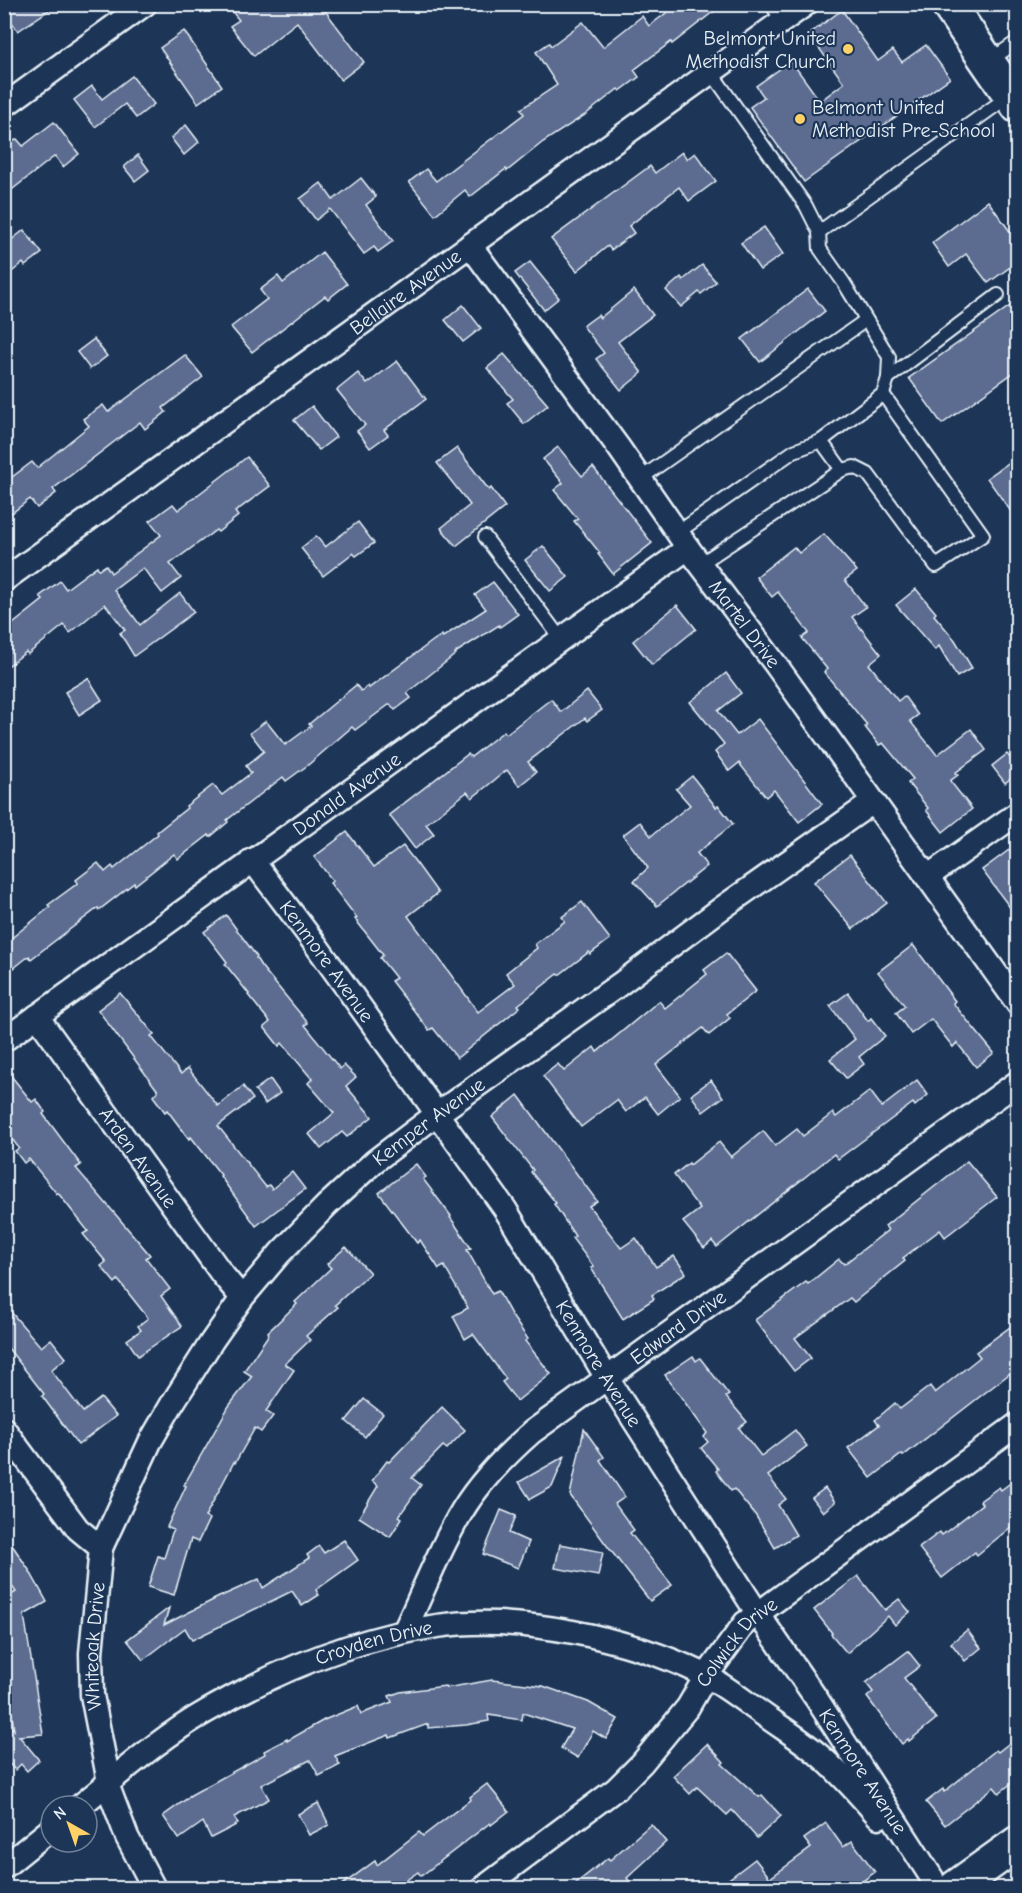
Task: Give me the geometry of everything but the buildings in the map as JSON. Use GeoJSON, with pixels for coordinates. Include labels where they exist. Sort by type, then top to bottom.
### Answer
{"type":"FeatureCollection","features":[{"type":"Feature","properties":{"kind":"main road"},"geometry":{"type":"LineString","coordinates":[[948,4],[1015,102]]}},
{"type":"Feature","properties":{"kind":"main road"},"geometry":{"type":"LineString","coordinates":[[942,1885],[1017,1843]]}},
{"type":"Feature","properties":{"kind":"street"},"geometry":{"type":"LineString","coordinates":[[4,106],[145,4]]}},
{"type":"Feature","properties":{"kind":"street","name":"Bellaire Avenue"},"geometry":{"type":"LineString","coordinates":[[4,580],[711,72],[777,13],[806,4]]}},
{"type":"Feature","properties":{"kind":"street","name":"Martel Drive"},"geometry":{"type":"LineString","coordinates":[[470,245],[688,548],[776,665],[1017,1004]]}},
{"type":"Feature","properties":{"kind":"street","name":"Donald Avenue"},"geometry":{"type":"LineString","coordinates":[[4,1040],[688,548]]}},
{"type":"Feature","properties":{"kind":"street","name":"Kemper Avenue"},"geometry":{"type":"LineString","coordinates":[[101,1548],[150,1442],[212,1341],[242,1298],[280,1253],[327,1205],[375,1161],[437,1114],[873,802]]}},
{"type":"Feature","properties":{"kind":"street"},"geometry":{"type":"LineString","coordinates":[[927,877],[1017,813]]}},
{"type":"Feature","properties":{"kind":"street","name":"Kenmore Avenue"},"geometry":{"type":"LineString","coordinates":[[252,860],[316,945],[505,1209],[607,1378],[758,1614],[942,1885]]}},
{"type":"Feature","properties":{"kind":"street","name":"Arden Avenue"},"geometry":{"type":"LineString","coordinates":[[37,1016],[222,1274],[242,1298]]}},
{"type":"Feature","properties":{"kind":"street","name":"Edward Drive"},"geometry":{"type":"LineString","coordinates":[[404,1632],[441,1549],[462,1510],[485,1478],[524,1439],[1017,1082]]}},
{"type":"Feature","properties":{"kind":"street","name":"Colwick Drive"},"geometry":{"type":"LineString","coordinates":[[483,1888],[616,1789],[668,1733],[745,1623],[1017,1424]]}},
{"type":"Feature","properties":{"kind":"street"},"geometry":{"type":"LineString","coordinates":[[4,1429],[78,1529],[101,1548]]}},
{"type":"Feature","properties":{"kind":"street","name":"Whiteoak Drive"},"geometry":{"type":"LineString","coordinates":[[101,1548],[91,1653],[92,1695],[108,1777],[107,1784],[127,1838],[154,1888]]}},
{"type":"Feature","properties":{"kind":"street","name":"Croyden Drive"},"geometry":{"type":"LineString","coordinates":[[95,1794],[159,1742],[253,1686],[323,1655],[404,1632],[482,1622],[537,1627],[601,1638],[675,1661],[706,1676]]}},
{"type":"Feature","properties":{"kind":"street","name":"Kenmore Avenue"},"geometry":{"type":"LineString","coordinates":[[706,1676],[820,1755],[942,1885]]}},
{"type":"Feature","properties":{"kind":"street"},"geometry":{"type":"LineString","coordinates":[[4,1867],[39,1839]]}},
{"type":"Feature","properties":{"kind":"lane"},"geometry":{"type":"LineString","coordinates":[[988,63],[1017,41]]}},
{"type":"Feature","properties":{"kind":"lane"},"geometry":{"type":"LineString","coordinates":[[688,548],[794,450],[821,441],[884,394],[888,378],[889,357],[820,249],[819,232],[806,206],[711,72]]}},
{"type":"Feature","properties":{"kind":"lane"},"geometry":{"type":"LineString","coordinates":[[819,232],[1015,102]]}},
{"type":"Feature","properties":{"kind":"lane"},"geometry":{"type":"LineString","coordinates":[[888,378],[998,295]]}},
{"type":"Feature","properties":{"kind":"lane"},"geometry":{"type":"LineString","coordinates":[[640,479],[866,320]]}},
{"type":"Feature","properties":{"kind":"lane"},"geometry":{"type":"LineString","coordinates":[[688,548],[842,470],[854,467],[868,474],[936,566],[983,535],[884,394]]}},
{"type":"Feature","properties":{"kind":"lane"},"geometry":{"type":"LineString","coordinates":[[821,441],[842,470]]}},
{"type":"Feature","properties":{"kind":"lane"},"geometry":{"type":"LineString","coordinates":[[485,537],[561,639]]}},
{"type":"Feature","properties":{"kind":"place","name":"Belmont United Methodist Church"},"geometry":{"type":"Point","coordinates":[848,49]}},
{"type":"Feature","properties":{"kind":"place","name":"Belmont United Methodist Pre-School"},"geometry":{"type":"Point","coordinates":[800,119]}}]}
